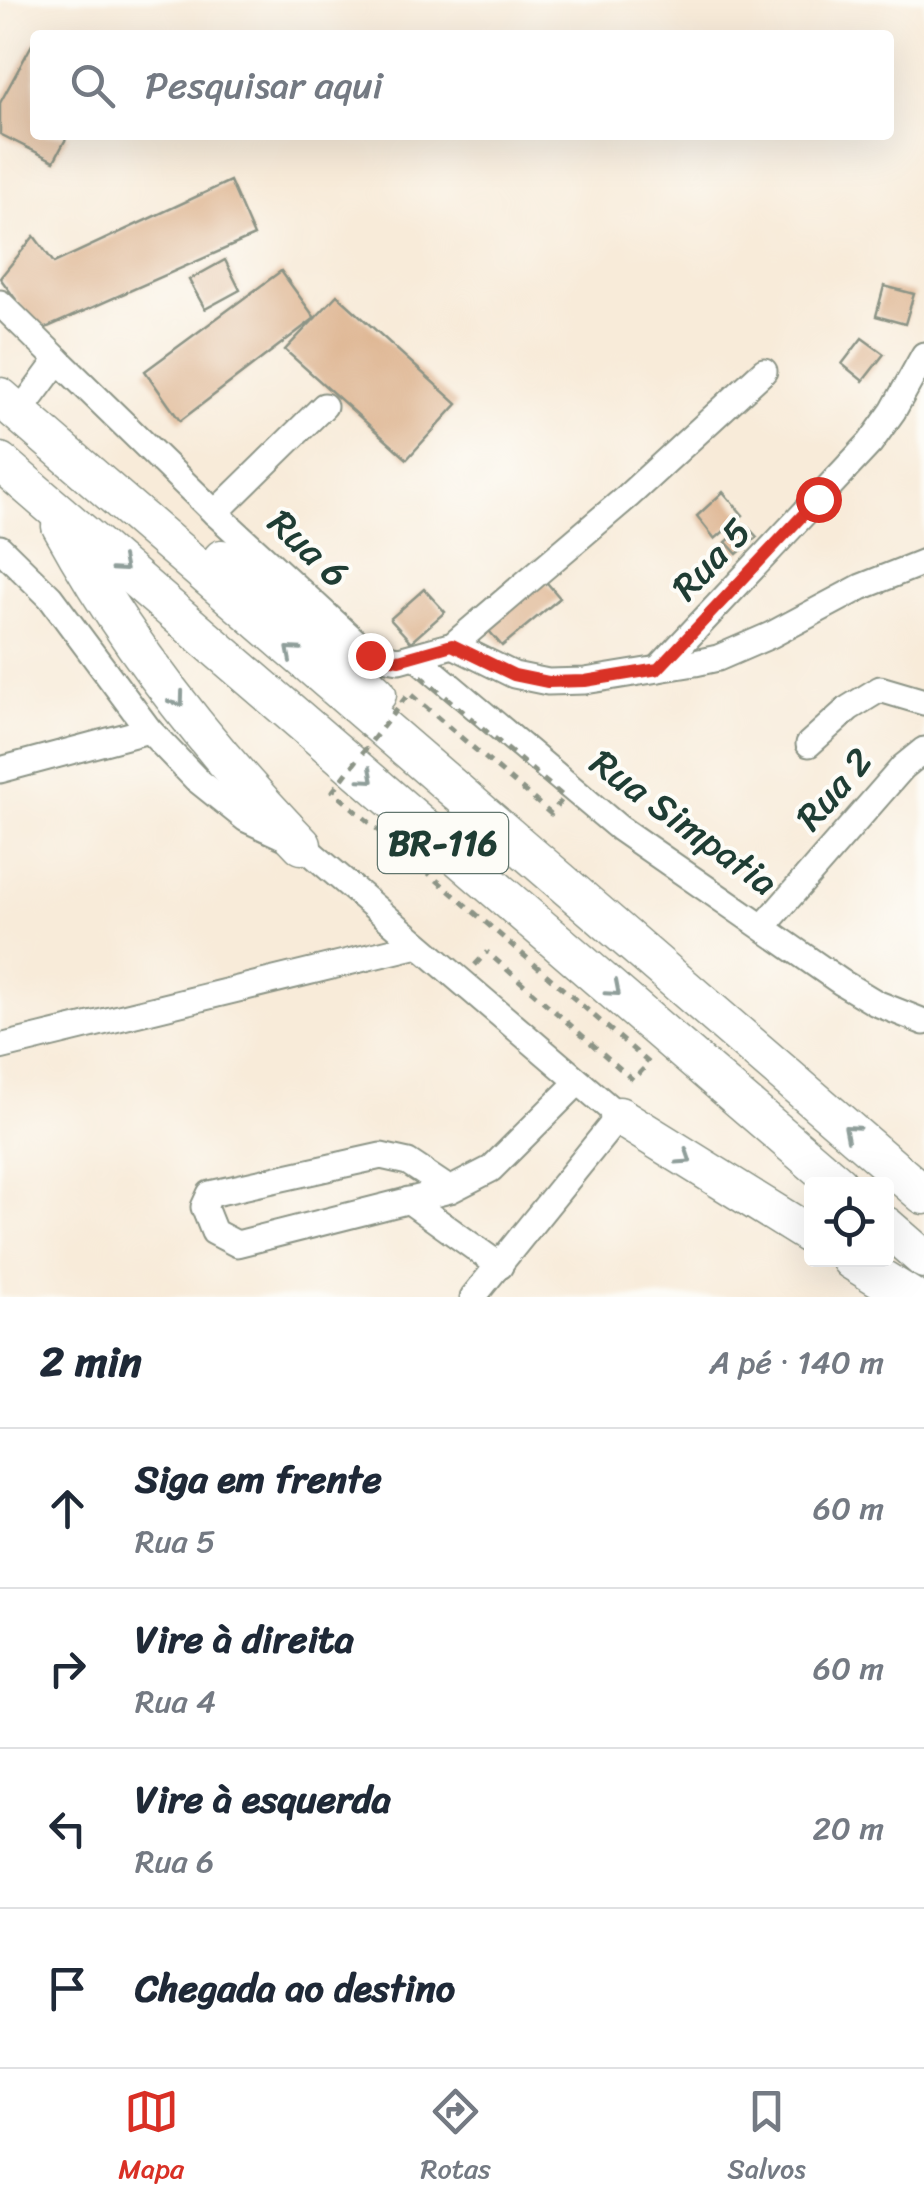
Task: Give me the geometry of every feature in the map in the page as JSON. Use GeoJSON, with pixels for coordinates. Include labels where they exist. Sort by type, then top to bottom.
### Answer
{"type":"FeatureCollection","features":[{"type":"Feature","properties":{"kind":"highway","name":"BR-116"},"geometry":{"type":"LineString","coordinates":[[10,405],[924,1195]]}},
{"type":"Feature","properties":{"kind":"highway","name":"BR-116"},"geometry":{"type":"LineString","coordinates":[[0,462],[830,1177]]}},
{"type":"Feature","properties":{"kind":"highway"},"geometry":{"type":"LineString","coordinates":[[47,502],[106,605],[223,760],[302,845]]}},
{"type":"Feature","properties":{"kind":"highway"},"geometry":{"type":"LineString","coordinates":[[619,1116],[804,1231]]}},
{"type":"Feature","properties":{"kind":"highway"},"geometry":{"type":"LineString","coordinates":[[894,1233],[924,1258]]}},
{"type":"Feature","properties":{"kind":"highway"},"geometry":{"type":"LineString","coordinates":[[863,1267],[911,1297]]}},
{"type":"Feature","properties":{"kind":"street","name":"Rua 6"},"geometry":{"type":"LineString","coordinates":[[0,303],[370,655],[418,666],[452,645],[628,496],[764,371]]}},
{"type":"Feature","properties":{"kind":"street","name":"Rua 5"},"geometry":{"type":"LineString","coordinates":[[658,669],[870,443],[924,355]]}},
{"type":"Feature","properties":{"kind":"street"},"geometry":{"type":"LineString","coordinates":[[10,405],[58,360]]}},
{"type":"Feature","properties":{"kind":"street"},"geometry":{"type":"LineString","coordinates":[[216,512],[324,406]]}},
{"type":"Feature","properties":{"kind":"street"},"geometry":{"type":"LineString","coordinates":[[0,548],[50,596],[149,730],[196,779],[246,819],[302,845],[619,1116],[473,1297]]}},
{"type":"Feature","properties":{"kind":"street"},"geometry":{"type":"LineString","coordinates":[[452,645],[514,675],[548,682],[585,681],[658,669],[718,658],[772,635],[860,587],[924,562]]}},
{"type":"Feature","properties":{"kind":"street","name":"Rua Simpatia"},"geometry":{"type":"LineString","coordinates":[[418,666],[619,828],[841,982],[876,1003],[924,1022]]}},
{"type":"Feature","properties":{"kind":"street"},"geometry":{"type":"LineString","coordinates":[[809,744],[849,708],[880,688],[924,702]]}},
{"type":"Feature","properties":{"kind":"street"},"geometry":{"type":"LineString","coordinates":[[0,770],[149,730]]}},
{"type":"Feature","properties":{"kind":"street","name":"Rua 2"},"geometry":{"type":"LineString","coordinates":[[764,926],[903,767],[924,750]]}},
{"type":"Feature","properties":{"kind":"street"},"geometry":{"type":"LineString","coordinates":[[0,1047],[418,945]]}},
{"type":"Feature","properties":{"kind":"street"},"geometry":{"type":"LineString","coordinates":[[450,1190],[408,1162],[381,1156],[210,1194],[204,1207],[214,1232],[237,1244],[450,1190],[491,1168],[577,1083]]}},
{"type":"Feature","properties":{"kind":"street"},"geometry":{"type":"LineString","coordinates":[[408,1200],[500,1266]]}},
{"type":"Feature","properties":{"kind":"path"},"geometry":{"type":"LineString","coordinates":[[418,666],[564,797],[550,814],[409,693],[333,791],[649,1063],[633,1080],[486,952]]}},
{"type":"Feature","properties":{"kind":"building"},"geometry":{"type":"Polygon","coordinates":[[[30,48],[30,140],[65,140],[54,161],[0,134],[0,103],[30,48]]]}},
{"type":"Feature","properties":{"kind":"building"},"geometry":{"type":"Polygon","coordinates":[[[230,181],[254,236],[39,331],[0,278],[34,236],[54,263],[230,181]]]}},
{"type":"Feature","properties":{"kind":"building"},"geometry":{"type":"Polygon","coordinates":[[[225,260],[240,290],[205,309],[189,280],[225,260]]]}},
{"type":"Feature","properties":{"kind":"building"},"geometry":{"type":"Polygon","coordinates":[[[281,271],[315,318],[180,421],[145,371],[281,271]]]}},
{"type":"Feature","properties":{"kind":"building"},"geometry":{"type":"Polygon","coordinates":[[[884,286],[914,294],[905,324],[876,316],[884,286]]]}},
{"type":"Feature","properties":{"kind":"building"},"geometry":{"type":"Polygon","coordinates":[[[337,295],[457,404],[407,459],[285,350],[337,295]]]}},
{"type":"Feature","properties":{"kind":"building"},"geometry":{"type":"Polygon","coordinates":[[[862,338],[884,354],[863,381],[842,364],[862,338]]]}},
{"type":"Feature","properties":{"kind":"building"},"geometry":{"type":"Polygon","coordinates":[[[723,492],[743,515],[715,539],[697,516],[723,492]]]}},
{"type":"Feature","properties":{"kind":"building"},"geometry":{"type":"Polygon","coordinates":[[[746,525],[757,537],[737,554],[726,542],[746,525]]]}},
{"type":"Feature","properties":{"kind":"building"},"geometry":{"type":"Polygon","coordinates":[[[542,577],[560,598],[502,646],[484,625],[542,577]]]}},
{"type":"Feature","properties":{"kind":"building"},"geometry":{"type":"Polygon","coordinates":[[[424,589],[445,612],[411,642],[390,619],[424,589]]]}},
{"type":"Feature","properties":{"kind":"route"},"geometry":{"type":"LineString","coordinates":[[370,655],[399,660],[452,645],[514,675],[548,682],[585,681],[658,669],[818,499]]}}]}
